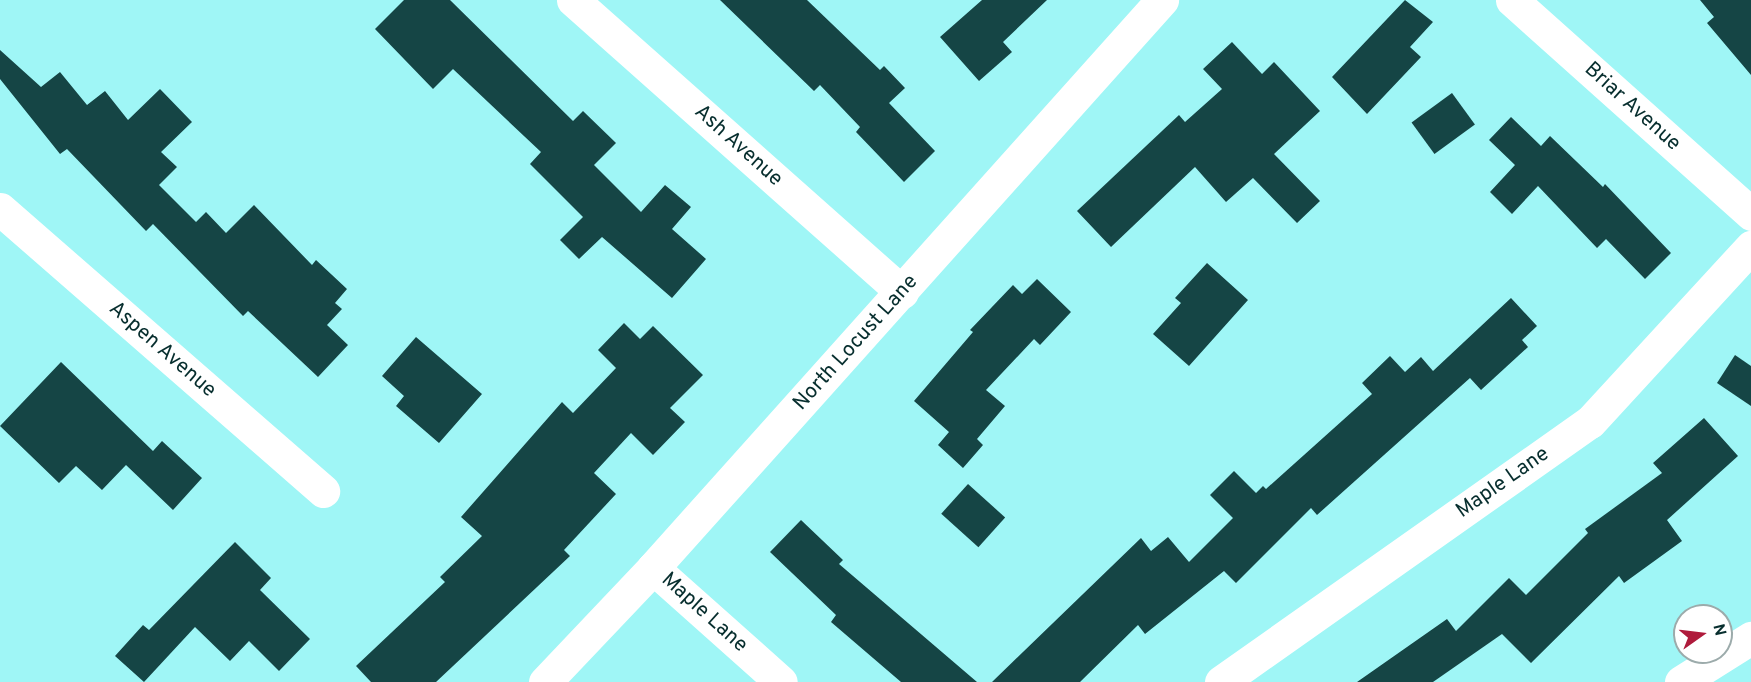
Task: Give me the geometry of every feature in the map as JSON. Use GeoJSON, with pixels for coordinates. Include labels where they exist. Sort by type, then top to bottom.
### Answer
{"type":"FeatureCollection","features":[{"type":"Feature","properties":{"kind":"street","name":"Ash Avenue"},"geometry":{"type":"LineString","coordinates":[[573,0],[902,292]]}},
{"type":"Feature","properties":{"kind":"street","name":"North Locust Lane"},"geometry":{"type":"LineString","coordinates":[[545,682],[653,568],[1162,0]]}},
{"type":"Feature","properties":{"kind":"street","name":"Briar Avenue"},"geometry":{"type":"LineString","coordinates":[[1512,0],[1751,214]]}},
{"type":"Feature","properties":{"kind":"street","name":"Aspen Avenue"},"geometry":{"type":"LineString","coordinates":[[0,209],[323,490]]}},
{"type":"Feature","properties":{"kind":"street","name":"Maple Lane"},"geometry":{"type":"LineString","coordinates":[[1221,682],[1590,422],[1751,247]]}},
{"type":"Feature","properties":{"kind":"street","name":"Maple Lane"},"geometry":{"type":"LineString","coordinates":[[653,568],[781,682]]}},
{"type":"Feature","properties":{"kind":"street"},"geometry":{"type":"LineString","coordinates":[[1681,682],[1751,638]]}},
{"type":"Feature","properties":{"kind":"building"},"geometry":{"type":"Polygon","coordinates":[[[404,0],[450,0],[573,121],[583,111],[616,143],[594,165],[641,212],[665,185],[691,207],[672,229],[706,259],[672,298],[602,237],[579,259],[560,240],[583,217],[530,164],[541,152],[453,69],[433,89],[375,29],[404,0]]]}},
{"type":"Feature","properties":{"kind":"building"},"geometry":{"type":"Polygon","coordinates":[[[720,0],[807,0],[880,70],[884,66],[905,88],[889,103],[935,151],[904,182],[856,132],[860,127],[820,85],[814,91],[720,0]]]}},
{"type":"Feature","properties":{"kind":"building"},"geometry":{"type":"Polygon","coordinates":[[[982,0],[1047,0],[1003,42],[1012,52],[979,81],[940,37],[982,0]]]}},
{"type":"Feature","properties":{"kind":"building"},"geometry":{"type":"Polygon","coordinates":[[[1405,0],[1433,22],[1410,47],[1421,57],[1367,114],[1332,77],[1405,0]]]}},
{"type":"Feature","properties":{"kind":"building"},"geometry":{"type":"Polygon","coordinates":[[[1700,0],[1751,0],[1751,75],[1707,23],[1714,17],[1700,0]]]}},
{"type":"Feature","properties":{"kind":"building"},"geometry":{"type":"Polygon","coordinates":[[[1232,42],[1262,74],[1274,62],[1320,111],[1274,154],[1320,201],[1297,223],[1253,178],[1226,202],[1195,167],[1111,247],[1077,211],[1179,115],[1185,122],[1222,89],[1203,69],[1232,42]]]}},
{"type":"Feature","properties":{"kind":"building"},"geometry":{"type":"Polygon","coordinates":[[[0,50],[41,87],[60,72],[87,105],[105,91],[128,120],[160,89],[192,122],[161,152],[177,167],[159,185],[196,222],[206,212],[226,233],[254,205],[312,265],[316,260],[347,289],[335,303],[342,309],[327,325],[348,345],[318,377],[248,311],[243,316],[153,224],[146,231],[67,149],[60,154],[0,79],[0,50]]]}},
{"type":"Feature","properties":{"kind":"building"},"geometry":{"type":"Polygon","coordinates":[[[1452,93],[1475,125],[1434,154],[1412,122],[1452,93]]]}},
{"type":"Feature","properties":{"kind":"building"},"geometry":{"type":"Polygon","coordinates":[[[1511,117],[1541,146],[1550,136],[1603,187],[1605,184],[1671,253],[1645,279],[1606,239],[1597,248],[1538,186],[1512,214],[1490,192],[1515,165],[1489,140],[1511,117]]]}},
{"type":"Feature","properties":{"kind":"building"},"geometry":{"type":"Polygon","coordinates":[[[1207,263],[1248,300],[1189,366],[1153,334],[1181,303],[1175,298],[1207,263]]]}},
{"type":"Feature","properties":{"kind":"building"},"geometry":{"type":"Polygon","coordinates":[[[1037,279],[1071,312],[1040,345],[1034,339],[986,390],[1005,406],[977,439],[983,445],[963,468],[938,445],[949,432],[914,401],[973,332],[970,330],[1013,285],[1022,294],[1037,279]]]}},
{"type":"Feature","properties":{"kind":"building"},"geometry":{"type":"Polygon","coordinates":[[[1511,298],[1537,326],[1522,340],[1528,347],[1481,390],[1470,378],[1317,515],[1311,508],[1236,583],[1224,571],[1145,634],[1138,625],[1080,682],[992,682],[1141,538],[1151,551],[1168,537],[1189,562],[1233,518],[1210,495],[1234,471],[1256,493],[1263,486],[1266,489],[1372,394],[1362,383],[1390,356],[1405,372],[1421,357],[1433,371],[1511,298]]]}},
{"type":"Feature","properties":{"kind":"building"},"geometry":{"type":"Polygon","coordinates":[[[624,323],[640,339],[653,326],[703,375],[670,408],[685,422],[653,455],[631,433],[594,473],[616,494],[564,550],[570,556],[436,682],[371,682],[356,666],[445,582],[440,577],[482,536],[461,517],[562,402],[573,413],[616,368],[598,350],[624,323]]]}},
{"type":"Feature","properties":{"kind":"building"},"geometry":{"type":"Polygon","coordinates":[[[416,337],[482,394],[439,443],[396,406],[404,396],[382,376],[416,337]]]}},
{"type":"Feature","properties":{"kind":"building"},"geometry":{"type":"Polygon","coordinates":[[[1735,355],[1751,366],[1751,406],[1717,383],[1735,355]]]}},
{"type":"Feature","properties":{"kind":"building"},"geometry":{"type":"Polygon","coordinates":[[[61,362],[153,451],[162,441],[202,478],[173,510],[126,465],[102,490],[76,466],[59,483],[0,426],[61,362]]]}},
{"type":"Feature","properties":{"kind":"building"},"geometry":{"type":"Polygon","coordinates":[[[1704,418],[1738,456],[1667,520],[1682,541],[1624,583],[1619,576],[1531,663],[1502,634],[1433,682],[1357,682],[1447,619],[1456,631],[1509,578],[1526,595],[1588,533],[1585,529],[1662,473],[1653,463],[1704,418]]]}},
{"type":"Feature","properties":{"kind":"building"},"geometry":{"type":"Polygon","coordinates":[[[968,484],[1005,517],[978,547],[941,514],[968,484]]]}},
{"type":"Feature","properties":{"kind":"building"},"geometry":{"type":"Polygon","coordinates":[[[801,520],[843,560],[839,564],[977,682],[901,682],[831,622],[836,615],[770,552],[801,520]]]}},
{"type":"Feature","properties":{"kind":"building"},"geometry":{"type":"Polygon","coordinates":[[[235,542],[271,578],[260,590],[310,639],[279,671],[249,641],[230,661],[195,627],[144,682],[115,656],[143,625],[149,630],[235,542]]]}}]}
